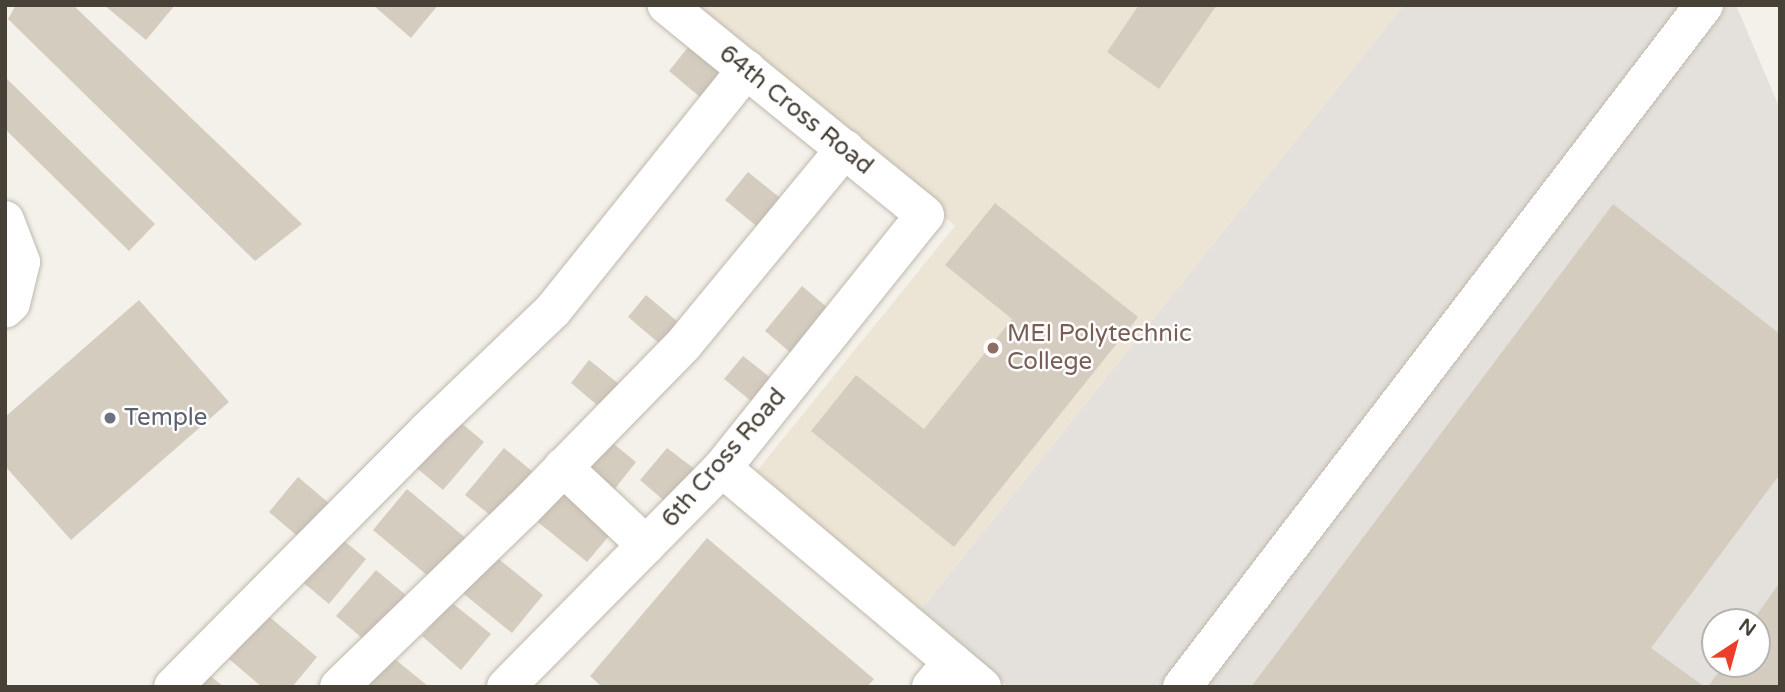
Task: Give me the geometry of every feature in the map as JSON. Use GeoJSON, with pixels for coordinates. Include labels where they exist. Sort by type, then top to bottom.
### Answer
{"type":"FeatureCollection","features":[{"type":"Feature","properties":{"kind":"street","name":"64th Cross Road"},"geometry":{"type":"LineString","coordinates":[[667,5],[925,215]]}},
{"type":"Feature","properties":{"kind":"street"},"geometry":{"type":"LineString","coordinates":[[1182,687],[1704,5]]}},
{"type":"Feature","properties":{"kind":"street"},"geometry":{"type":"LineString","coordinates":[[173,687],[428,430],[553,310],[747,69]]}},
{"type":"Feature","properties":{"kind":"street"},"geometry":{"type":"LineString","coordinates":[[339,687],[684,345],[845,149]]}},
{"type":"Feature","properties":{"kind":"street","name":"6th Cross Road"},"geometry":{"type":"LineString","coordinates":[[506,687],[722,468],[925,215]]}},
{"type":"Feature","properties":{"kind":"street"},"geometry":{"type":"LineString","coordinates":[[5,220],[21,262],[11,303],[5,309]]}},
{"type":"Feature","properties":{"kind":"street"},"geometry":{"type":"LineString","coordinates":[[563,467],[646,545]]}},
{"type":"Feature","properties":{"kind":"street"},"geometry":{"type":"LineString","coordinates":[[722,468],[941,674],[982,687]]}},
{"type":"Feature","properties":{"kind":"shaded area","name":"MEI Polytechnic College"},"geometry":{"type":"Polygon","coordinates":[[[694,5],[1404,5],[920,611],[757,471],[955,226],[694,5]]]}},
{"type":"Feature","properties":{"kind":"shaded area"},"geometry":{"type":"Polygon","coordinates":[[[1404,5],[1736,5],[1780,109],[1780,687],[1009,687],[920,611],[1404,5]]]}},
{"type":"Feature","properties":{"kind":"building"},"geometry":{"type":"Polygon","coordinates":[[[16,5],[73,5],[302,224],[255,261],[8,19],[16,5]]]}},
{"type":"Feature","properties":{"kind":"building"},"geometry":{"type":"Polygon","coordinates":[[[104,5],[175,5],[146,40],[104,5]]]}},
{"type":"Feature","properties":{"kind":"building"},"geometry":{"type":"Polygon","coordinates":[[[373,5],[438,5],[411,38],[373,5]]]}},
{"type":"Feature","properties":{"kind":"building"},"geometry":{"type":"Polygon","coordinates":[[[1139,5],[1217,5],[1159,89],[1107,52],[1139,5]]]}},
{"type":"Feature","properties":{"kind":"building"},"geometry":{"type":"Polygon","coordinates":[[[689,46],[734,83],[713,108],[669,71],[689,46]]]}},
{"type":"Feature","properties":{"kind":"building"},"geometry":{"type":"Polygon","coordinates":[[[5,77],[155,224],[129,251],[5,129],[5,77]]]}},
{"type":"Feature","properties":{"kind":"building"},"geometry":{"type":"Polygon","coordinates":[[[748,172],[784,201],[760,229],[725,200],[748,172]]]}},
{"type":"Feature","properties":{"kind":"building"},"geometry":{"type":"Polygon","coordinates":[[[995,203],[1138,317],[954,547],[811,431],[856,375],[924,429],[1012,319],[945,265],[995,203]]]}},
{"type":"Feature","properties":{"kind":"building"},"geometry":{"type":"Polygon","coordinates":[[[1613,204],[1780,334],[1780,474],[1651,648],[1705,687],[1251,687],[1613,204]]]}},
{"type":"Feature","properties":{"kind":"building"},"geometry":{"type":"Polygon","coordinates":[[[802,286],[835,314],[798,359],[765,331],[802,286]]]}},
{"type":"Feature","properties":{"kind":"building"},"geometry":{"type":"Polygon","coordinates":[[[646,295],[678,322],[660,344],[628,317],[646,295]]]}},
{"type":"Feature","properties":{"kind":"building"},"geometry":{"type":"Polygon","coordinates":[[[139,300],[229,402],[71,540],[5,466],[5,417],[139,300]]]}},
{"type":"Feature","properties":{"kind":"building"},"geometry":{"type":"Polygon","coordinates":[[[743,356],[776,382],[756,405],[724,379],[743,356]]]}},
{"type":"Feature","properties":{"kind":"building"},"geometry":{"type":"Polygon","coordinates":[[[589,360],[629,392],[609,415],[571,383],[589,360]]]}},
{"type":"Feature","properties":{"kind":"building"},"geometry":{"type":"Polygon","coordinates":[[[454,417],[484,442],[443,490],[413,465],[454,417]]]}},
{"type":"Feature","properties":{"kind":"building"},"geometry":{"type":"Polygon","coordinates":[[[604,436],[636,462],[610,495],[578,467],[604,436]]]}},
{"type":"Feature","properties":{"kind":"building"},"geometry":{"type":"Polygon","coordinates":[[[504,448],[533,472],[494,518],[465,495],[504,448]]]}},
{"type":"Feature","properties":{"kind":"building"},"geometry":{"type":"Polygon","coordinates":[[[667,448],[696,470],[668,504],[640,480],[667,448]]]}},
{"type":"Feature","properties":{"kind":"building"},"geometry":{"type":"Polygon","coordinates":[[[298,477],[337,510],[308,545],[269,512],[298,477]]]}},
{"type":"Feature","properties":{"kind":"building"},"geometry":{"type":"Polygon","coordinates":[[[555,482],[614,530],[587,562],[528,514],[555,482]]]}},
{"type":"Feature","properties":{"kind":"building"},"geometry":{"type":"Polygon","coordinates":[[[407,489],[468,540],[434,581],[373,530],[407,489]]]}},
{"type":"Feature","properties":{"kind":"building"},"geometry":{"type":"Polygon","coordinates":[[[337,535],[366,559],[329,604],[300,580],[337,535]]]}},
{"type":"Feature","properties":{"kind":"building"},"geometry":{"type":"Polygon","coordinates":[[[707,538],[874,679],[867,687],[602,687],[590,676],[707,538]]]}},
{"type":"Feature","properties":{"kind":"building"},"geometry":{"type":"Polygon","coordinates":[[[490,552],[543,595],[512,633],[459,590],[490,552]]]}},
{"type":"Feature","properties":{"kind":"building"},"geometry":{"type":"Polygon","coordinates":[[[376,570],[407,596],[368,643],[336,616],[376,570]]]}},
{"type":"Feature","properties":{"kind":"building"},"geometry":{"type":"Polygon","coordinates":[[[1780,582],[1780,687],[1708,687],[1714,678],[1771,678],[1771,608],[1762,608],[1780,582]]]}},
{"type":"Feature","properties":{"kind":"building"},"geometry":{"type":"Polygon","coordinates":[[[451,602],[491,634],[461,670],[422,636],[451,602]]]}},
{"type":"Feature","properties":{"kind":"building"},"geometry":{"type":"Polygon","coordinates":[[[266,614],[317,657],[292,687],[262,687],[229,659],[266,614]]]}},
{"type":"Feature","properties":{"kind":"building"},"geometry":{"type":"Polygon","coordinates":[[[390,655],[429,687],[364,687],[390,655]]]}},
{"type":"Feature","properties":{"kind":"building"},"geometry":{"type":"Polygon","coordinates":[[[203,670],[224,687],[189,687],[203,670]]]}},
{"type":"Feature","properties":{"kind":"place","name":"MEI Polytechnic College"},"geometry":{"type":"Point","coordinates":[993,348]}},
{"type":"Feature","properties":{"kind":"place","name":"Temple"},"geometry":{"type":"Point","coordinates":[110,418]}}]}
